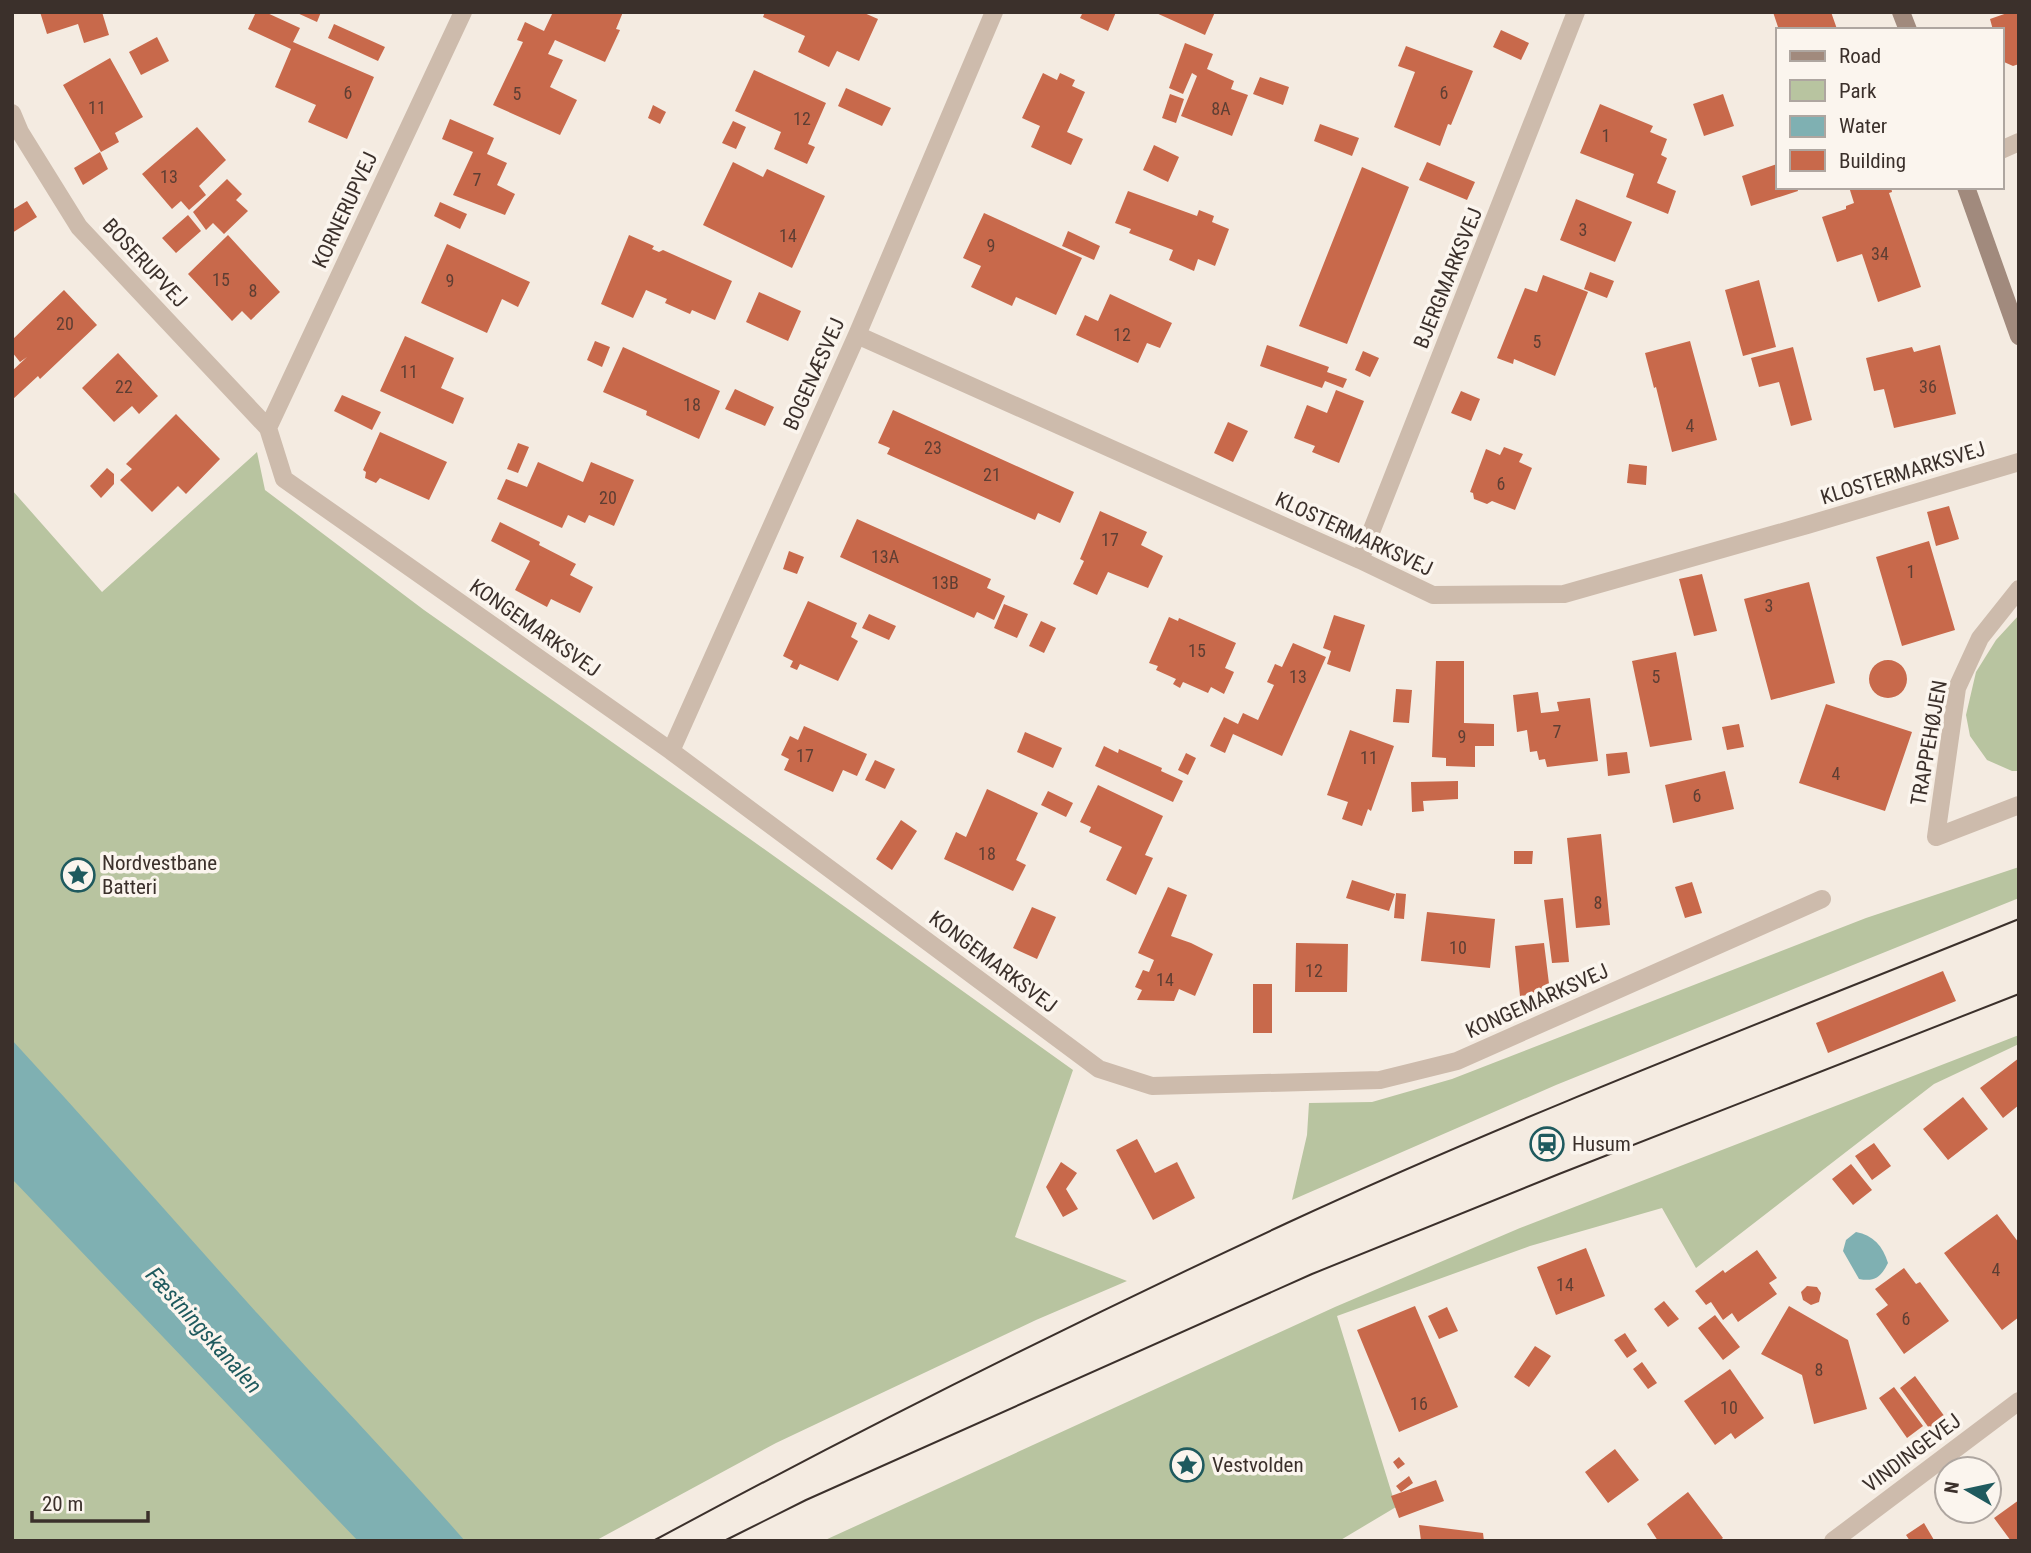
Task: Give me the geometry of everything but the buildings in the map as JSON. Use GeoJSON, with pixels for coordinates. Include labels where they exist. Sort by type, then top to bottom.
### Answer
{"type":"FeatureCollection","features":[{"type":"Feature","properties":{"kind":"street","name":"KORNERUPVEJ"},"geometry":{"type":"LineString","coordinates":[[268,428],[463,12]]}},
{"type":"Feature","properties":{"kind":"street","name":"BOGENÆSVEJ"},"geometry":{"type":"LineString","coordinates":[[671,751],[857,335],[994,12]]}},
{"type":"Feature","properties":{"kind":"street","name":"BJERGMARKSVEJ"},"geometry":{"type":"LineString","coordinates":[[1360,560],[1576,12]]}},
{"type":"Feature","properties":{"kind":"street","name":"BOSERUPVEJ"},"geometry":{"type":"LineString","coordinates":[[12,113],[20,132],[79,227],[268,428]]}},
{"type":"Feature","properties":{"kind":"street"},"geometry":{"type":"LineString","coordinates":[[1967,189],[2019,337]]}},
{"type":"Feature","properties":{"kind":"street","name":"KLOSTERMARKSVEJ"},"geometry":{"type":"LineString","coordinates":[[857,335],[1433,595],[1563,594],[2019,462]]}},
{"type":"Feature","properties":{"kind":"street","name":"KONGEMARKSVEJ"},"geometry":{"type":"LineString","coordinates":[[268,428],[284,479],[671,751],[1099,1069],[1152,1086],[1380,1080],[1457,1062],[1822,899]]}},
{"type":"Feature","properties":{"kind":"street","name":"TRAPPEHØJEN"},"geometry":{"type":"LineString","coordinates":[[2019,589],[1980,638],[1957,688],[1936,837],[2019,805]]}},
{"type":"Feature","properties":{"kind":"street","name":"VINDINGEVEJ"},"geometry":{"type":"LineString","coordinates":[[1833,1541],[2019,1401]]}},
{"type":"Feature","properties":{"kind":"green space"},"geometry":{"type":"Polygon","coordinates":[[[257,452],[265,490],[424,610],[1073,1070],[1015,1237],[1127,1281],[1036,1320],[776,1443],[595,1541],[12,1541],[12,490],[102,592],[257,452]]]}},
{"type":"Feature","properties":{"kind":"green space"},"geometry":{"type":"Polygon","coordinates":[[[2019,615],[2019,771],[2012,771],[1987,760],[1970,736],[1966,715],[1976,672],[1996,640],[2019,615]]]}},
{"type":"Feature","properties":{"kind":"green space"},"geometry":{"type":"Polygon","coordinates":[[[2019,867],[2019,898],[1556,1085],[1292,1200],[1307,1135],[1309,1103],[1372,1102],[1452,1079],[1866,918],[2019,867]]]}},
{"type":"Feature","properties":{"kind":"green space","name":"Vestvolden"},"geometry":{"type":"Polygon","coordinates":[[[2019,1035],[2019,1044],[1934,1084],[1696,1268],[1662,1208],[1530,1246],[1337,1316],[1396,1507],[1339,1541],[823,1541],[1335,1307],[1520,1228],[2019,1035]]]}},
{"type":"Feature","properties":{"kind":"water","name":"Fæstningskanalen"},"geometry":{"type":"Polygon","coordinates":[[[12,1040],[465,1541],[358,1541],[12,1179],[12,1040]]]}},
{"type":"Feature","properties":{"kind":"water"},"geometry":{"type":"Polygon","coordinates":[[[1856,1232],[1872,1239],[1886,1257],[1888,1263],[1880,1275],[1873,1279],[1859,1279],[1843,1251],[1846,1240],[1856,1232]]]}},
{"type":"Feature","properties":{"kind":"tram line"},"geometry":{"type":"LineString","coordinates":[[653,1541],[810,1458],[1127,1299],[1377,1182],[1559,1104],[2019,919]]}},
{"type":"Feature","properties":{"kind":"tram line"},"geometry":{"type":"LineString","coordinates":[[724,1541],[806,1500],[1312,1274],[2019,994]]}},
{"type":"Feature","properties":{"kind":"place","name":"Nordvestbane Batteri"},"geometry":{"type":"Point","coordinates":[78,875]}},
{"type":"Feature","properties":{"kind":"place","name":"Husum"},"geometry":{"type":"Point","coordinates":[1547,1144]}},
{"type":"Feature","properties":{"kind":"place","name":"Vestvolden"},"geometry":{"type":"Point","coordinates":[1187,1465]}}]}
